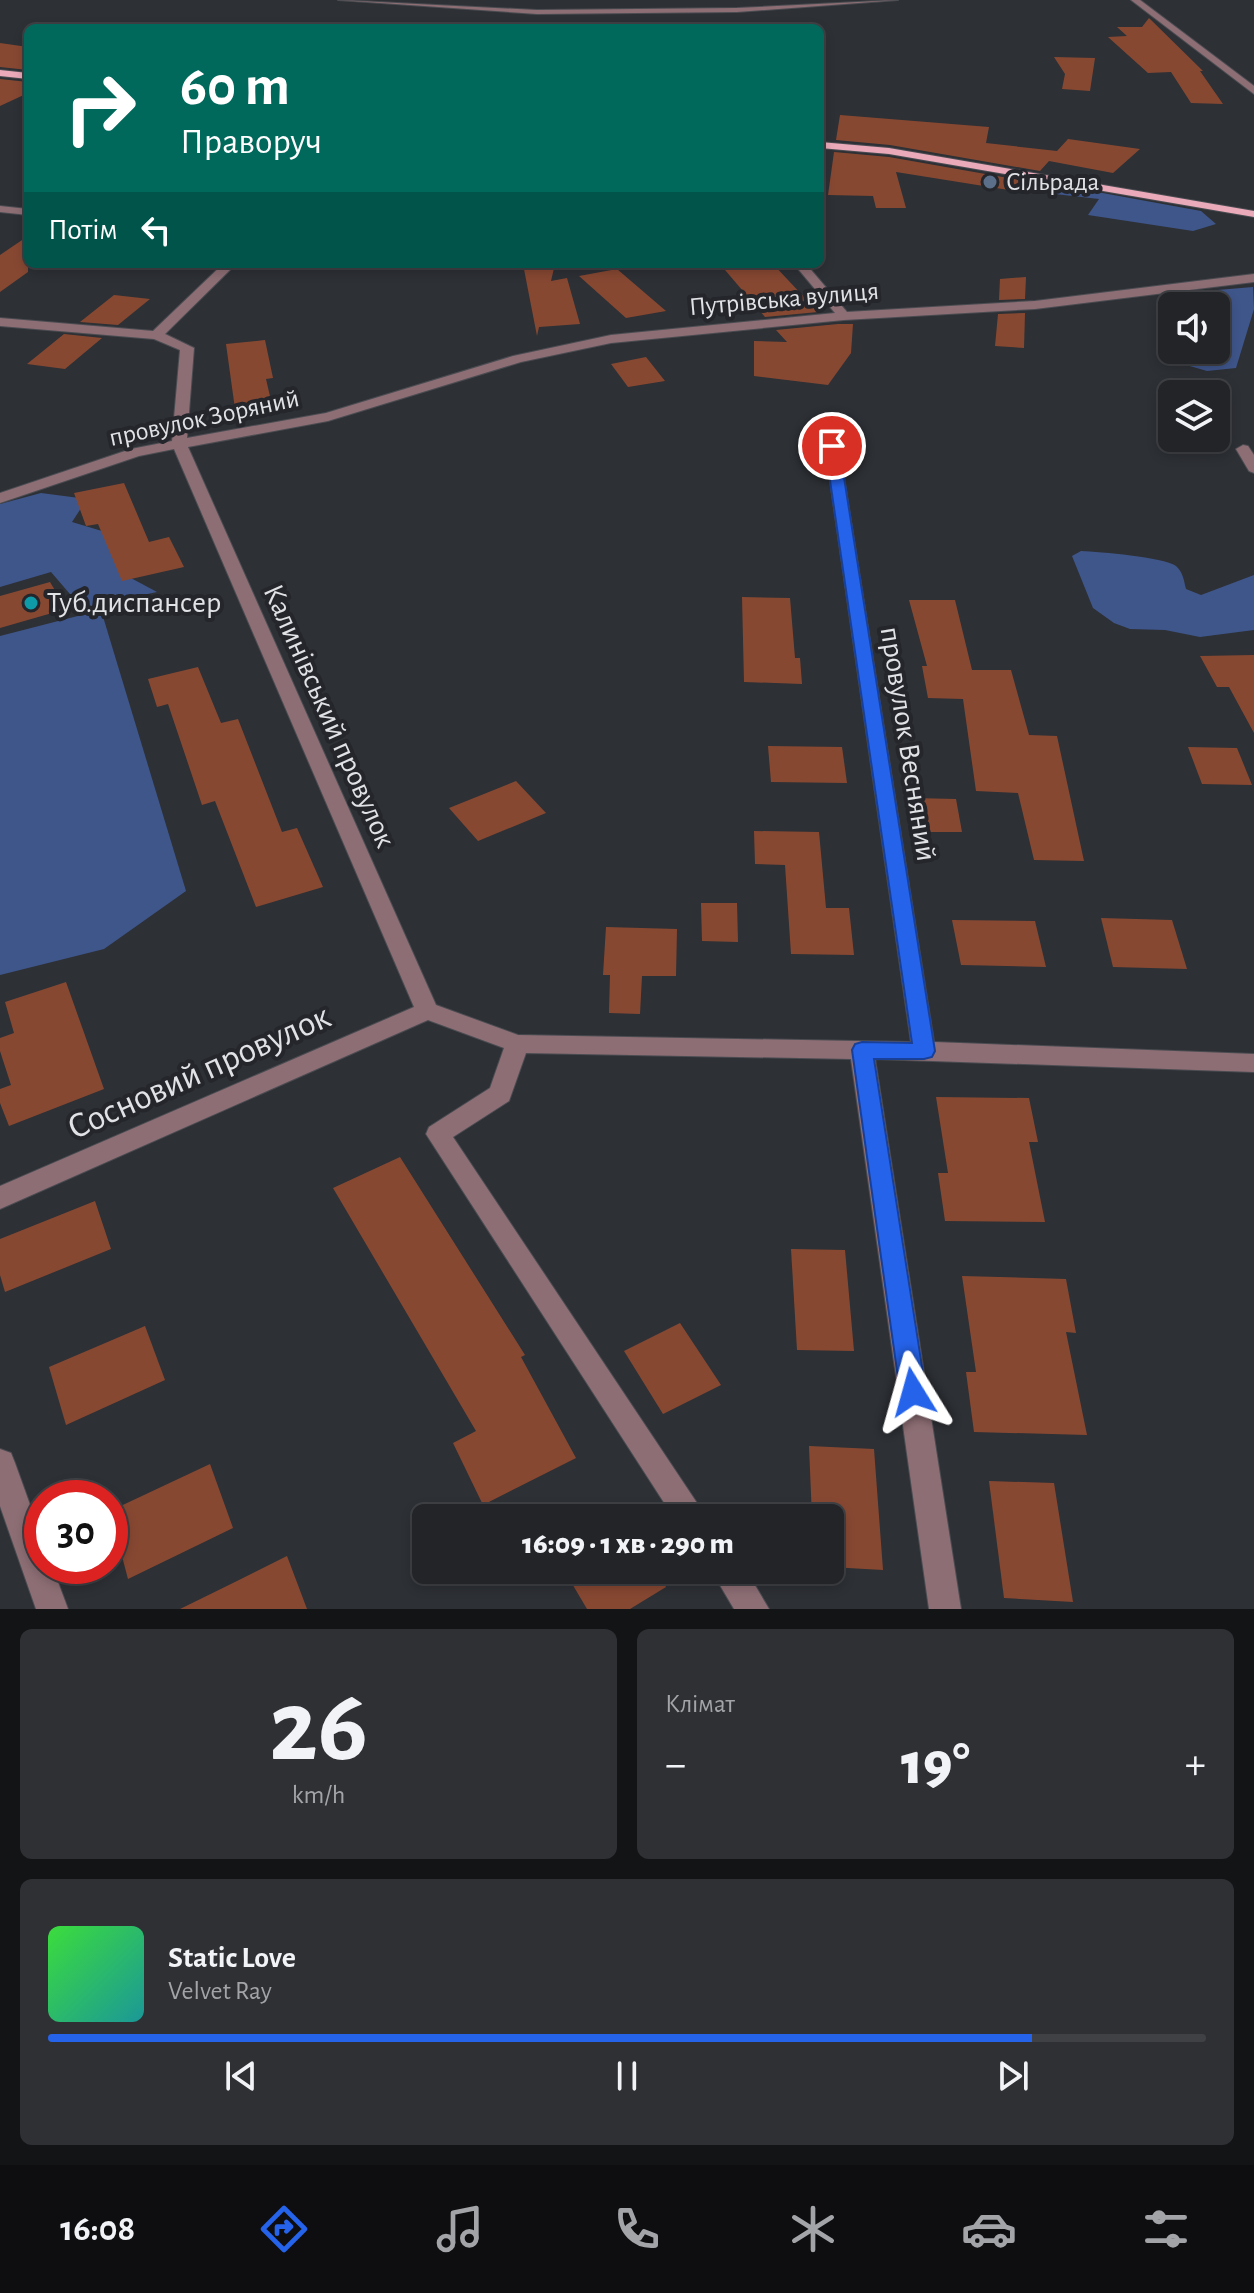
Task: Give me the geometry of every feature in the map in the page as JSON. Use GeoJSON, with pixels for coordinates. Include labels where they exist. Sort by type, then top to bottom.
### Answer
{"type":"FeatureCollection","features":[{"type":"Feature","properties":{"kind":"main road"},"geometry":{"type":"LineString","coordinates":[[0,73],[24,76]]}},
{"type":"Feature","properties":{"kind":"main road"},"geometry":{"type":"LineString","coordinates":[[824,145],[889,151],[1254,214]]}},
{"type":"Feature","properties":{"kind":"street"},"geometry":{"type":"LineString","coordinates":[[342,0],[581,12],[737,10],[894,0]]}},
{"type":"Feature","properties":{"kind":"street"},"geometry":{"type":"LineString","coordinates":[[1135,0],[1254,91]]}},
{"type":"Feature","properties":{"kind":"street"},"geometry":{"type":"LineString","coordinates":[[0,209],[24,212]]}},
{"type":"Feature","properties":{"kind":"street"},"geometry":{"type":"LineString","coordinates":[[156,335],[226,268]]}},
{"type":"Feature","properties":{"kind":"street"},"geometry":{"type":"LineString","coordinates":[[803,268],[844,316]]}},
{"type":"Feature","properties":{"kind":"street","name":"Путрівська вулиця"},"geometry":{"type":"LineString","coordinates":[[328,417],[518,359],[611,339],[844,316],[1035,305],[1254,278]]}},
{"type":"Feature","properties":{"kind":"street"},"geometry":{"type":"LineString","coordinates":[[0,322],[156,335],[187,348],[179,443]]}},
{"type":"Feature","properties":{"kind":"street","name":"провулок Зоряний"},"geometry":{"type":"LineString","coordinates":[[0,498],[136,452],[328,417]]}},
{"type":"Feature","properties":{"kind":"street","name":"Калинівський провулок"},"geometry":{"type":"LineString","coordinates":[[179,443],[427,1011]]}},
{"type":"Feature","properties":{"kind":"street","name":"провулок Весняний"},"geometry":{"type":"LineString","coordinates":[[832,446],[924,1051]]}},
{"type":"Feature","properties":{"kind":"street"},"geometry":{"type":"LineString","coordinates":[[1243,449],[1254,468]]}},
{"type":"Feature","properties":{"kind":"street"},"geometry":{"type":"LineString","coordinates":[[427,1011],[517,1044],[924,1051],[1254,1063]]}},
{"type":"Feature","properties":{"kind":"street","name":"Сосновий провулок"},"geometry":{"type":"LineString","coordinates":[[0,1198],[427,1011]]}},
{"type":"Feature","properties":{"kind":"street"},"geometry":{"type":"LineString","coordinates":[[517,1044],[500,1094],[438,1134],[683,1504]]}},
{"type":"Feature","properties":{"kind":"street"},"geometry":{"type":"LineString","coordinates":[[862,1050],[945,1609]]}},
{"type":"Feature","properties":{"kind":"street"},"geometry":{"type":"LineString","coordinates":[[0,1463],[52,1609]]}},
{"type":"Feature","properties":{"kind":"street"},"geometry":{"type":"LineString","coordinates":[[736,1584],[753,1609]]}},
{"type":"Feature","properties":{"kind":"shaded area"},"geometry":{"type":"Polygon","coordinates":[[[1053,184],[1201,211],[1216,224],[1193,231],[1088,215],[1099,199],[1037,192],[1041,185],[1053,184]]]}},
{"type":"Feature","properties":{"kind":"shaded area"},"geometry":{"type":"Polygon","coordinates":[[[1253,287],[1254,309],[1236,368],[1207,371],[1183,364],[1230,364],[1230,292],[1194,292],[1253,287]]]}},
{"type":"Feature","properties":{"kind":"shaded area"},"geometry":{"type":"Polygon","coordinates":[[[41,493],[87,499],[72,522],[115,535],[129,577],[157,592],[82,608],[51,572],[0,587],[0,504],[41,493]]]}},
{"type":"Feature","properties":{"kind":"shaded area"},"geometry":{"type":"Polygon","coordinates":[[[1081,551],[1169,563],[1180,571],[1186,589],[1201,595],[1254,575],[1254,630],[1200,637],[1165,630],[1130,629],[1114,623],[1093,608],[1072,556],[1081,551]]]}},
{"type":"Feature","properties":{"kind":"shaded area"},"geometry":{"type":"Polygon","coordinates":[[[101,610],[186,891],[104,949],[0,975],[0,636],[101,610]]]}},
{"type":"Feature","properties":{"kind":"building"},"geometry":{"type":"Polygon","coordinates":[[[1149,18],[1203,71],[1200,71],[1223,104],[1191,103],[1171,72],[1148,73],[1108,37],[1127,36],[1117,27],[1142,27],[1149,18]]]}},
{"type":"Feature","properties":{"kind":"building"},"geometry":{"type":"Polygon","coordinates":[[[0,43],[24,46],[24,70],[0,67],[0,43]]]}},
{"type":"Feature","properties":{"kind":"building"},"geometry":{"type":"Polygon","coordinates":[[[1054,57],[1095,58],[1090,91],[1062,89],[1065,74],[1054,57]]]}},
{"type":"Feature","properties":{"kind":"building"},"geometry":{"type":"Polygon","coordinates":[[[0,79],[24,82],[24,95],[0,106],[0,79]]]}},
{"type":"Feature","properties":{"kind":"building"},"geometry":{"type":"Polygon","coordinates":[[[840,115],[989,127],[986,143],[1057,151],[1068,139],[1140,149],[1113,173],[1049,161],[1040,171],[890,145],[836,140],[840,115]]]}},
{"type":"Feature","properties":{"kind":"building"},"geometry":{"type":"Polygon","coordinates":[[[834,152],[889,157],[1031,182],[1021,192],[896,172],[906,208],[876,208],[873,196],[828,195],[834,152]]]}},
{"type":"Feature","properties":{"kind":"building"},"geometry":{"type":"Polygon","coordinates":[[[24,239],[24,268],[28,268],[28,272],[0,292],[0,255],[24,239]]]}},
{"type":"Feature","properties":{"kind":"building"},"geometry":{"type":"Polygon","coordinates":[[[524,268],[554,268],[551,281],[567,278],[580,324],[539,327],[537,336],[524,268]]]}},
{"type":"Feature","properties":{"kind":"building"},"geometry":{"type":"Polygon","coordinates":[[[777,268],[818,312],[765,317],[725,270],[777,268]]]}},
{"type":"Feature","properties":{"kind":"building"},"geometry":{"type":"Polygon","coordinates":[[[617,269],[666,311],[626,318],[579,276],[617,269]]]}},
{"type":"Feature","properties":{"kind":"building"},"geometry":{"type":"Polygon","coordinates":[[[1026,277],[1025,299],[999,300],[1000,279],[1026,277]]]}},
{"type":"Feature","properties":{"kind":"building"},"geometry":{"type":"Polygon","coordinates":[[[114,295],[150,299],[118,325],[80,322],[114,295]]]}},
{"type":"Feature","properties":{"kind":"building"},"geometry":{"type":"Polygon","coordinates":[[[1025,313],[1024,348],[995,346],[998,314],[1025,313]]]}},
{"type":"Feature","properties":{"kind":"building"},"geometry":{"type":"Polygon","coordinates":[[[853,324],[851,353],[828,385],[754,376],[754,341],[787,342],[776,330],[853,324]]]}},
{"type":"Feature","properties":{"kind":"building"},"geometry":{"type":"Polygon","coordinates":[[[64,334],[102,338],[65,369],[27,364],[64,334]]]}},
{"type":"Feature","properties":{"kind":"building"},"geometry":{"type":"Polygon","coordinates":[[[265,340],[273,378],[266,379],[272,405],[235,409],[226,344],[265,340]]]}},
{"type":"Feature","properties":{"kind":"building"},"geometry":{"type":"Polygon","coordinates":[[[646,357],[665,381],[628,387],[611,364],[646,357]]]}},
{"type":"Feature","properties":{"kind":"building"},"geometry":{"type":"Polygon","coordinates":[[[124,483],[149,542],[169,537],[184,567],[122,581],[98,524],[86,526],[74,493],[124,483]]]}},
{"type":"Feature","properties":{"kind":"building","name":"Туб.диспансер"},"geometry":{"type":"Polygon","coordinates":[[[50,582],[66,609],[0,628],[0,596],[50,582]]]}},
{"type":"Feature","properties":{"kind":"building"},"geometry":{"type":"Polygon","coordinates":[[[742,597],[790,598],[795,658],[800,658],[802,684],[744,682],[742,597]]]}},
{"type":"Feature","properties":{"kind":"building"},"geometry":{"type":"Polygon","coordinates":[[[909,600],[955,600],[972,670],[1011,670],[1029,735],[1057,736],[1084,861],[1034,860],[1018,793],[976,791],[963,699],[928,698],[922,666],[927,666],[909,600]]]}},
{"type":"Feature","properties":{"kind":"building"},"geometry":{"type":"Polygon","coordinates":[[[1254,655],[1254,733],[1229,687],[1217,687],[1200,656],[1254,655]]]}},
{"type":"Feature","properties":{"kind":"building"},"geometry":{"type":"Polygon","coordinates":[[[198,667],[221,723],[238,719],[282,832],[297,828],[323,887],[256,907],[215,801],[202,805],[168,704],[157,707],[148,679],[198,667]]]}},
{"type":"Feature","properties":{"kind":"building"},"geometry":{"type":"Polygon","coordinates":[[[768,746],[842,747],[847,783],[771,782],[768,746]]]}},
{"type":"Feature","properties":{"kind":"building"},"geometry":{"type":"Polygon","coordinates":[[[1188,747],[1237,748],[1252,785],[1202,784],[1188,747]]]}},
{"type":"Feature","properties":{"kind":"building"},"geometry":{"type":"Polygon","coordinates":[[[516,781],[546,813],[478,841],[449,808],[516,781]]]}},
{"type":"Feature","properties":{"kind":"building"},"geometry":{"type":"Polygon","coordinates":[[[913,798],[956,799],[962,832],[919,832],[913,798]]]}},
{"type":"Feature","properties":{"kind":"building"},"geometry":{"type":"Polygon","coordinates":[[[754,831],[819,832],[826,908],[849,908],[854,955],[791,954],[785,865],[755,864],[754,831]]]}},
{"type":"Feature","properties":{"kind":"building"},"geometry":{"type":"Polygon","coordinates":[[[701,903],[737,903],[738,942],[702,941],[701,903]]]}},
{"type":"Feature","properties":{"kind":"building"},"geometry":{"type":"Polygon","coordinates":[[[1101,918],[1172,920],[1187,969],[1113,967],[1101,918]]]}},
{"type":"Feature","properties":{"kind":"building"},"geometry":{"type":"Polygon","coordinates":[[[952,920],[1035,921],[1046,967],[961,965],[952,920]]]}},
{"type":"Feature","properties":{"kind":"building"},"geometry":{"type":"Polygon","coordinates":[[[606,927],[677,929],[676,976],[642,976],[640,1014],[609,1013],[610,975],[603,975],[606,927]]]}},
{"type":"Feature","properties":{"kind":"building"},"geometry":{"type":"Polygon","coordinates":[[[66,982],[104,1089],[9,1126],[0,1103],[0,1089],[11,1085],[0,1051],[0,1038],[14,1033],[5,1002],[66,982]]]}},
{"type":"Feature","properties":{"kind":"building"},"geometry":{"type":"Polygon","coordinates":[[[936,1097],[1029,1098],[1038,1142],[1029,1142],[1045,1222],[945,1221],[938,1173],[948,1173],[936,1097]]]}},
{"type":"Feature","properties":{"kind":"building"},"geometry":{"type":"Polygon","coordinates":[[[400,1157],[525,1355],[521,1357],[576,1458],[483,1504],[453,1443],[476,1431],[333,1188],[400,1157]]]}},
{"type":"Feature","properties":{"kind":"building"},"geometry":{"type":"Polygon","coordinates":[[[95,1201],[111,1249],[5,1292],[0,1275],[0,1239],[95,1201]]]}},
{"type":"Feature","properties":{"kind":"building"},"geometry":{"type":"Polygon","coordinates":[[[791,1249],[845,1250],[854,1351],[797,1350],[791,1249]]]}},
{"type":"Feature","properties":{"kind":"building"},"geometry":{"type":"Polygon","coordinates":[[[962,1276],[1066,1279],[1076,1333],[1066,1332],[1087,1435],[974,1432],[966,1372],[976,1372],[962,1276]]]}},
{"type":"Feature","properties":{"kind":"building"},"geometry":{"type":"Polygon","coordinates":[[[680,1323],[721,1385],[663,1414],[624,1351],[680,1323]]]}},
{"type":"Feature","properties":{"kind":"building"},"geometry":{"type":"Polygon","coordinates":[[[145,1326],[165,1380],[66,1425],[49,1367],[145,1326]]]}},
{"type":"Feature","properties":{"kind":"building"},"geometry":{"type":"Polygon","coordinates":[[[809,1446],[874,1449],[883,1570],[844,1568],[844,1504],[811,1504],[809,1446]]]}},
{"type":"Feature","properties":{"kind":"building"},"geometry":{"type":"Polygon","coordinates":[[[210,1464],[233,1528],[128,1579],[128,1503],[210,1464]]]}},
{"type":"Feature","properties":{"kind":"building"},"geometry":{"type":"Polygon","coordinates":[[[989,1481],[1054,1483],[1073,1602],[1004,1598],[989,1481]]]}},
{"type":"Feature","properties":{"kind":"building"},"geometry":{"type":"Polygon","coordinates":[[[287,1556],[307,1609],[180,1609],[237,1581],[287,1556]]]}},
{"type":"Feature","properties":{"kind":"building"},"geometry":{"type":"Polygon","coordinates":[[[572,1584],[664,1584],[666,1587],[630,1609],[587,1609],[572,1584]]]}},
{"type":"Feature","properties":{"kind":"place","name":"Сільрада"},"geometry":{"type":"Point","coordinates":[990,182]}},
{"type":"Feature","properties":{"kind":"place","name":"Туб.диспансер"},"geometry":{"type":"Point","coordinates":[31,603]}},
{"type":"Feature","properties":{"kind":"route"},"geometry":{"type":"LineString","coordinates":[[832,446],[924,1051],[862,1050],[913,1392]]}}]}
